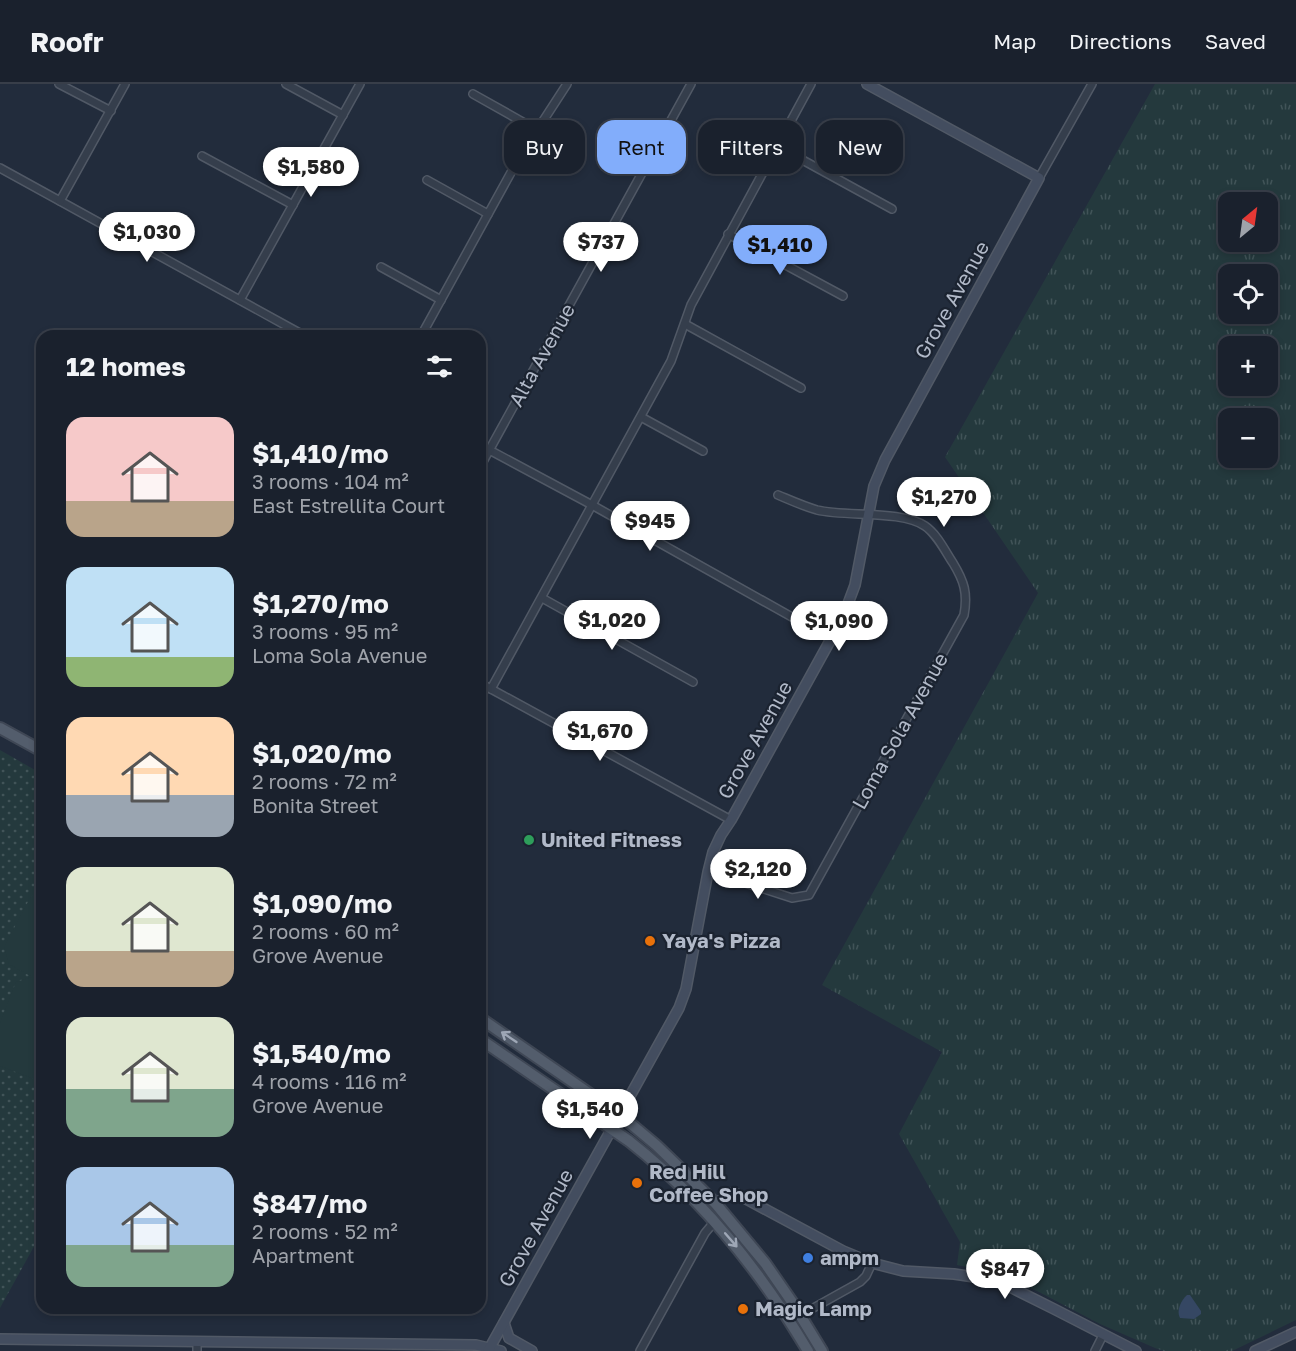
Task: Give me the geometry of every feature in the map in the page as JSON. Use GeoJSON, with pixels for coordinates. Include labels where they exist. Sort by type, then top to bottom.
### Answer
{"type":"FeatureCollection","features":[{"type":"Feature","properties":{"kind":"main road"},"geometry":{"type":"LineString","coordinates":[[0,728],[36,748]]}},
{"type":"Feature","properties":{"kind":"main road"},"geometry":{"type":"LineString","coordinates":[[486,1022],[619,1114],[656,1145],[716,1204],[765,1263],[795,1318],[808,1351]]}},
{"type":"Feature","properties":{"kind":"main road"},"geometry":{"type":"LineString","coordinates":[[486,1043],[648,1156],[683,1188],[715,1221],[822,1351]]}},
{"type":"Feature","properties":{"kind":"street"},"geometry":{"type":"LineString","coordinates":[[59,84],[111,111]]}},
{"type":"Feature","properties":{"kind":"street"},"geometry":{"type":"LineString","coordinates":[[60,201],[126,84]]}},
{"type":"Feature","properties":{"kind":"street"},"geometry":{"type":"LineString","coordinates":[[286,84],[343,115]]}},
{"type":"Feature","properties":{"kind":"street"},"geometry":{"type":"LineString","coordinates":[[240,300],[360,84]]}},
{"type":"Feature","properties":{"kind":"street"},"geometry":{"type":"LineString","coordinates":[[544,120],[567,84]]}},
{"type":"Feature","properties":{"kind":"street","name":"Alta Avenue"},"geometry":{"type":"LineString","coordinates":[[486,457],[691,84]]}},
{"type":"Feature","properties":{"kind":"street"},"geometry":{"type":"LineString","coordinates":[[791,120],[811,84]]}},
{"type":"Feature","properties":{"kind":"street"},"geometry":{"type":"LineString","coordinates":[[867,84],[1040,178]]}},
{"type":"Feature","properties":{"kind":"street","name":"Grove Avenue"},"geometry":{"type":"LineString","coordinates":[[489,1349],[679,1008],[686,989],[713,852],[846,609],[855,585],[874,486],[885,460],[1092,84]]}},
{"type":"Feature","properties":{"kind":"street"},"geometry":{"type":"LineString","coordinates":[[473,94],[519,120]]}},
{"type":"Feature","properties":{"kind":"street"},"geometry":{"type":"LineString","coordinates":[[202,156],[293,205]]}},
{"type":"Feature","properties":{"kind":"street"},"geometry":{"type":"LineString","coordinates":[[804,161],[892,209]]}},
{"type":"Feature","properties":{"kind":"street"},"geometry":{"type":"LineString","coordinates":[[0,168],[294,330]]}},
{"type":"Feature","properties":{"kind":"street"},"geometry":{"type":"LineString","coordinates":[[424,330],[510,174]]}},
{"type":"Feature","properties":{"kind":"street"},"geometry":{"type":"LineString","coordinates":[[491,689],[671,361],[691,305],[761,174]]}},
{"type":"Feature","properties":{"kind":"street"},"geometry":{"type":"LineString","coordinates":[[427,180],[488,214]]}},
{"type":"Feature","properties":{"kind":"street"},"geometry":{"type":"LineString","coordinates":[[728,234],[843,296]]}},
{"type":"Feature","properties":{"kind":"street"},"geometry":{"type":"LineString","coordinates":[[381,267],[441,300]]}},
{"type":"Feature","properties":{"kind":"street"},"geometry":{"type":"LineString","coordinates":[[685,324],[801,388]]}},
{"type":"Feature","properties":{"kind":"street"},"geometry":{"type":"LineString","coordinates":[[641,417],[703,452]]}},
{"type":"Feature","properties":{"kind":"street"},"geometry":{"type":"LineString","coordinates":[[486,448],[831,639]]}},
{"type":"Feature","properties":{"kind":"street"},"geometry":{"type":"LineString","coordinates":[[778,495],[817,510],[868,515]]}},
{"type":"Feature","properties":{"kind":"street","name":"Loma Sola Avenue"},"geometry":{"type":"LineString","coordinates":[[708,872],[792,898],[809,895],[964,615],[967,603],[966,588],[959,572],[926,526],[907,518],[868,515]]}},
{"type":"Feature","properties":{"kind":"street"},"geometry":{"type":"LineString","coordinates":[[542,598],[693,682]]}},
{"type":"Feature","properties":{"kind":"street"},"geometry":{"type":"LineString","coordinates":[[486,686],[731,820]]}},
{"type":"Feature","properties":{"kind":"street"},"geometry":{"type":"LineString","coordinates":[[716,1204],[730,1193],[735,1193],[836,1247],[872,1263],[903,1271],[988,1279],[1023,1293],[1136,1351]]}},
{"type":"Feature","properties":{"kind":"street"},"geometry":{"type":"LineString","coordinates":[[640,1351],[705,1233],[715,1221]]}},
{"type":"Feature","properties":{"kind":"street"},"geometry":{"type":"LineString","coordinates":[[795,1318],[860,1282],[866,1276],[872,1263]]}},
{"type":"Feature","properties":{"kind":"street"},"geometry":{"type":"LineString","coordinates":[[504,1323],[509,1338],[532,1351]]}},
{"type":"Feature","properties":{"kind":"street"},"geometry":{"type":"LineString","coordinates":[[1254,1351],[1296,1332]]}},
{"type":"Feature","properties":{"kind":"street"},"geometry":{"type":"LineString","coordinates":[[1095,1351],[1103,1335]]}},
{"type":"Feature","properties":{"kind":"street"},"geometry":{"type":"LineString","coordinates":[[0,1339],[201,1346],[476,1345],[501,1351]]}},
{"type":"Feature","properties":{"kind":"green space"},"geometry":{"type":"Polygon","coordinates":[[[1155,84],[1296,84],[1296,1320],[1232,1351],[1164,1351],[1100,1324],[1005,1277],[957,1265],[960,1242],[899,1134],[942,1052],[822,985],[1038,593],[945,457],[1155,84]]]}},
{"type":"Feature","properties":{"kind":"green space"},"geometry":{"type":"Polygon","coordinates":[[[0,750],[36,771],[36,1243],[0,1308],[0,750]]]}},
{"type":"Feature","properties":{"kind":"green space"},"geometry":{"type":"Polygon","coordinates":[[[36,892],[36,1080],[0,1066],[0,1023],[16,982],[32,977],[9,964],[4,947],[30,898],[36,892]]]}},
{"type":"Feature","properties":{"kind":"water"},"geometry":{"type":"Polygon","coordinates":[[[1187,1295],[1190,1295],[1201,1311],[1201,1314],[1194,1319],[1180,1318],[1179,1315],[1180,1306],[1187,1295]]]}},
{"type":"Feature","properties":{"kind":"place","name":"United Fitness"},"geometry":{"type":"Point","coordinates":[529,840]}},
{"type":"Feature","properties":{"kind":"place","name":"Yaya's Pizza"},"geometry":{"type":"Point","coordinates":[650,941]}},
{"type":"Feature","properties":{"kind":"place","name":"Red Hill Coffee Shop"},"geometry":{"type":"Point","coordinates":[637,1183]}},
{"type":"Feature","properties":{"kind":"place","name":"ampm"},"geometry":{"type":"Point","coordinates":[808,1258]}},
{"type":"Feature","properties":{"kind":"place","name":"Magic Lamp"},"geometry":{"type":"Point","coordinates":[743,1309]}}]}
